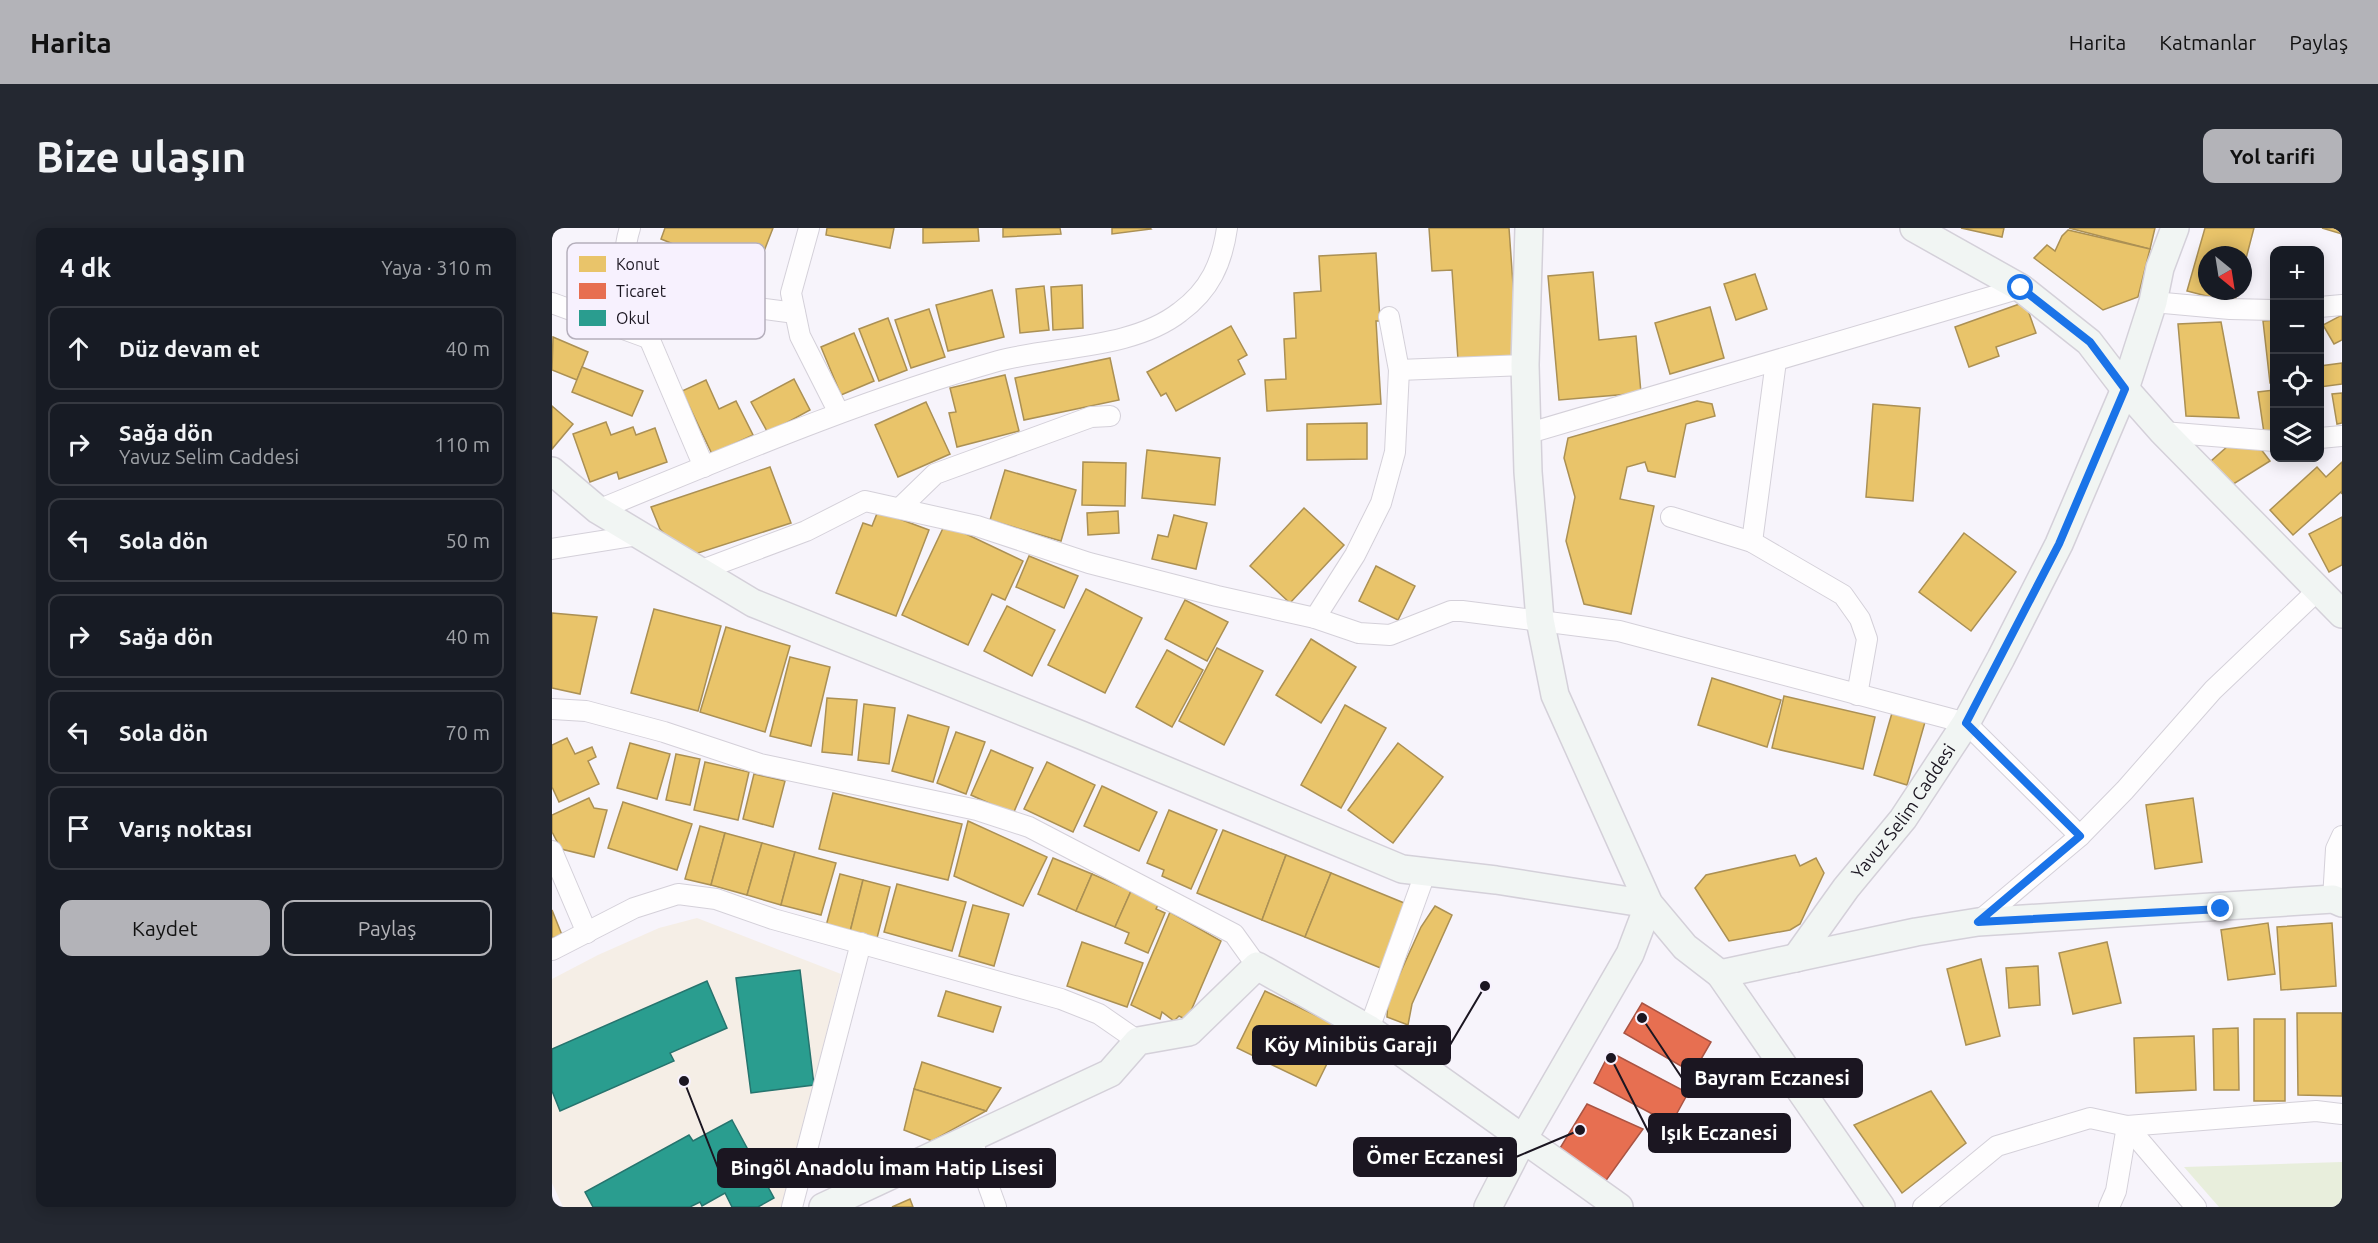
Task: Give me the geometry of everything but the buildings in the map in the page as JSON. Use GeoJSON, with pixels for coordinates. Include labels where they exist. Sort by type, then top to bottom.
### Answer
{"type":"FeatureCollection","features":[{"type":"Feature","properties":{"kind":"street"},"geometry":{"type":"LineString","coordinates":[[625,243],[630,228]]}},
{"type":"Feature","properties":{"kind":"street"},"geometry":{"type":"LineString","coordinates":[[809,228],[791,293],[800,336],[839,413]]}},
{"type":"Feature","properties":{"kind":"street"},"geometry":{"type":"LineString","coordinates":[[598,510],[839,413],[999,361],[1116,339],[1151,329],[1180,313],[1211,281],[1223,255],[1227,228]]}},
{"type":"Feature","properties":{"kind":"street"},"geometry":{"type":"LineString","coordinates":[[1529,228],[1525,365],[1526,434],[1540,620],[1555,695],[1649,904],[1685,947],[1720,974],[1881,1207]]}},
{"type":"Feature","properties":{"kind":"street"},"geometry":{"type":"LineString","coordinates":[[1914,228],[2021,288],[2090,342],[2125,389],[2163,432],[2334,601],[2213,690],[2126,790],[2080,836],[1978,922]]}},
{"type":"Feature","properties":{"kind":"street","name":"Yavuz Selim Caddesi"},"geometry":{"type":"LineString","coordinates":[[1796,957],[1846,888],[1903,819],[1966,723],[2059,544],[2125,389],[2153,302],[2160,268],[2175,228]]}},
{"type":"Feature","properties":{"kind":"street"},"geometry":{"type":"LineString","coordinates":[[1526,434],[2021,288]]}},
{"type":"Feature","properties":{"kind":"street"},"geometry":{"type":"LineString","coordinates":[[2153,302],[2270,310]]}},
{"type":"Feature","properties":{"kind":"street"},"geometry":{"type":"LineString","coordinates":[[552,303],[567,308]]}},
{"type":"Feature","properties":{"kind":"street"},"geometry":{"type":"LineString","coordinates":[[2324,307],[2342,305]]}},
{"type":"Feature","properties":{"kind":"street"},"geometry":{"type":"LineString","coordinates":[[765,309],[795,313]]}},
{"type":"Feature","properties":{"kind":"street"},"geometry":{"type":"LineString","coordinates":[[1315,618],[1355,555],[1381,503],[1395,452],[1399,370],[1389,317]]}},
{"type":"Feature","properties":{"kind":"street"},"geometry":{"type":"LineString","coordinates":[[648,339],[704,467]]}},
{"type":"Feature","properties":{"kind":"street"},"geometry":{"type":"LineString","coordinates":[[1752,542],[1776,361]]}},
{"type":"Feature","properties":{"kind":"street"},"geometry":{"type":"LineString","coordinates":[[1399,370],[1525,365]]}},
{"type":"Feature","properties":{"kind":"street"},"geometry":{"type":"LineString","coordinates":[[900,508],[935,474],[1091,417],[1110,416]]}},
{"type":"Feature","properties":{"kind":"street"},"geometry":{"type":"LineString","coordinates":[[2163,432],[2270,441]]}},
{"type":"Feature","properties":{"kind":"street"},"geometry":{"type":"LineString","coordinates":[[2324,438],[2342,436]]}},
{"type":"Feature","properties":{"kind":"street"},"geometry":{"type":"LineString","coordinates":[[552,471],[598,510],[753,603],[1081,735],[1402,869],[1496,879],[1649,904]]}},
{"type":"Feature","properties":{"kind":"street"},"geometry":{"type":"LineString","coordinates":[[699,571],[806,531],[865,501],[977,526],[1100,566],[1315,618],[1359,633],[1390,634],[1451,611],[1619,631],[1966,723],[2080,836]]}},
{"type":"Feature","properties":{"kind":"street"},"geometry":{"type":"LineString","coordinates":[[1671,518],[1752,542],[1843,595],[1860,619],[1867,639],[1857,695]]}},
{"type":"Feature","properties":{"kind":"street"},"geometry":{"type":"LineString","coordinates":[[552,549],[639,535]]}},
{"type":"Feature","properties":{"kind":"street"},"geometry":{"type":"LineString","coordinates":[[552,709],[586,711],[664,732],[760,764],[976,810],[1029,827],[1234,934],[1257,966],[1369,1029],[1619,1207]]}},
{"type":"Feature","properties":{"kind":"street"},"geometry":{"type":"LineString","coordinates":[[1720,974],[1916,932],[1978,922],[2337,901],[2336,849],[2342,836]]}},
{"type":"Feature","properties":{"kind":"street"},"geometry":{"type":"LineString","coordinates":[[552,850],[587,933]]}},
{"type":"Feature","properties":{"kind":"street"},"geometry":{"type":"LineString","coordinates":[[1369,1029],[1426,872]]}},
{"type":"Feature","properties":{"kind":"street"},"geometry":{"type":"LineString","coordinates":[[552,950],[634,908],[678,894],[716,899],[773,919],[1061,999],[1099,1014],[1138,1041]]}},
{"type":"Feature","properties":{"kind":"street"},"geometry":{"type":"LineString","coordinates":[[1488,1207],[1523,1139],[1630,954],[1649,904]]}},
{"type":"Feature","properties":{"kind":"street"},"geometry":{"type":"LineString","coordinates":[[792,1207],[861,943]]}},
{"type":"Feature","properties":{"kind":"street"},"geometry":{"type":"LineString","coordinates":[[823,1207],[1110,1073],[1138,1041],[1189,1032],[1257,966]]}},
{"type":"Feature","properties":{"kind":"street"},"geometry":{"type":"LineString","coordinates":[[1923,1207],[1997,1146],[2090,1118],[2127,1126],[2316,1111],[2342,1114]]}},
{"type":"Feature","properties":{"kind":"street"},"geometry":{"type":"LineString","coordinates":[[2109,1207],[2116,1191],[2127,1126]]}},
{"type":"Feature","properties":{"kind":"street"},"geometry":{"type":"LineString","coordinates":[[2127,1126],[2196,1207]]}},
{"type":"Feature","properties":{"kind":"street"},"geometry":{"type":"LineString","coordinates":[[971,1138],[996,1207]]}},
{"type":"Feature","properties":{"kind":"shaded area"},"geometry":{"type":"Polygon","coordinates":[[[697,918],[841,974],[785,1207],[563,1207],[552,1183],[552,979],[598,955],[659,928],[697,918]]]}},
{"type":"Feature","properties":{"kind":"green space"},"geometry":{"type":"Polygon","coordinates":[[[2342,1162],[2342,1207],[2219,1207],[2184,1167],[2342,1162]]]}},
{"type":"Feature","properties":{"kind":"place","name":"Köy Minibüs Garajı"},"geometry":{"type":"Point","coordinates":[1485,986]}},
{"type":"Feature","properties":{"kind":"place","name":"Bayram Eczanesi"},"geometry":{"type":"Point","coordinates":[1642,1018]}},
{"type":"Feature","properties":{"kind":"place","name":"Işık Eczanesi"},"geometry":{"type":"Point","coordinates":[1611,1058]}},
{"type":"Feature","properties":{"kind":"place","name":"Bingöl Anadolu İmam Hatip Lisesi"},"geometry":{"type":"Point","coordinates":[684,1081]}},
{"type":"Feature","properties":{"kind":"place","name":"Ömer Eczanesi"},"geometry":{"type":"Point","coordinates":[1580,1130]}},
{"type":"Feature","properties":{"kind":"route"},"geometry":{"type":"LineString","coordinates":[[2021,288],[2090,342],[2125,389],[2059,544],[1966,723],[2080,836],[1978,922],[2221,909]]}}]}
